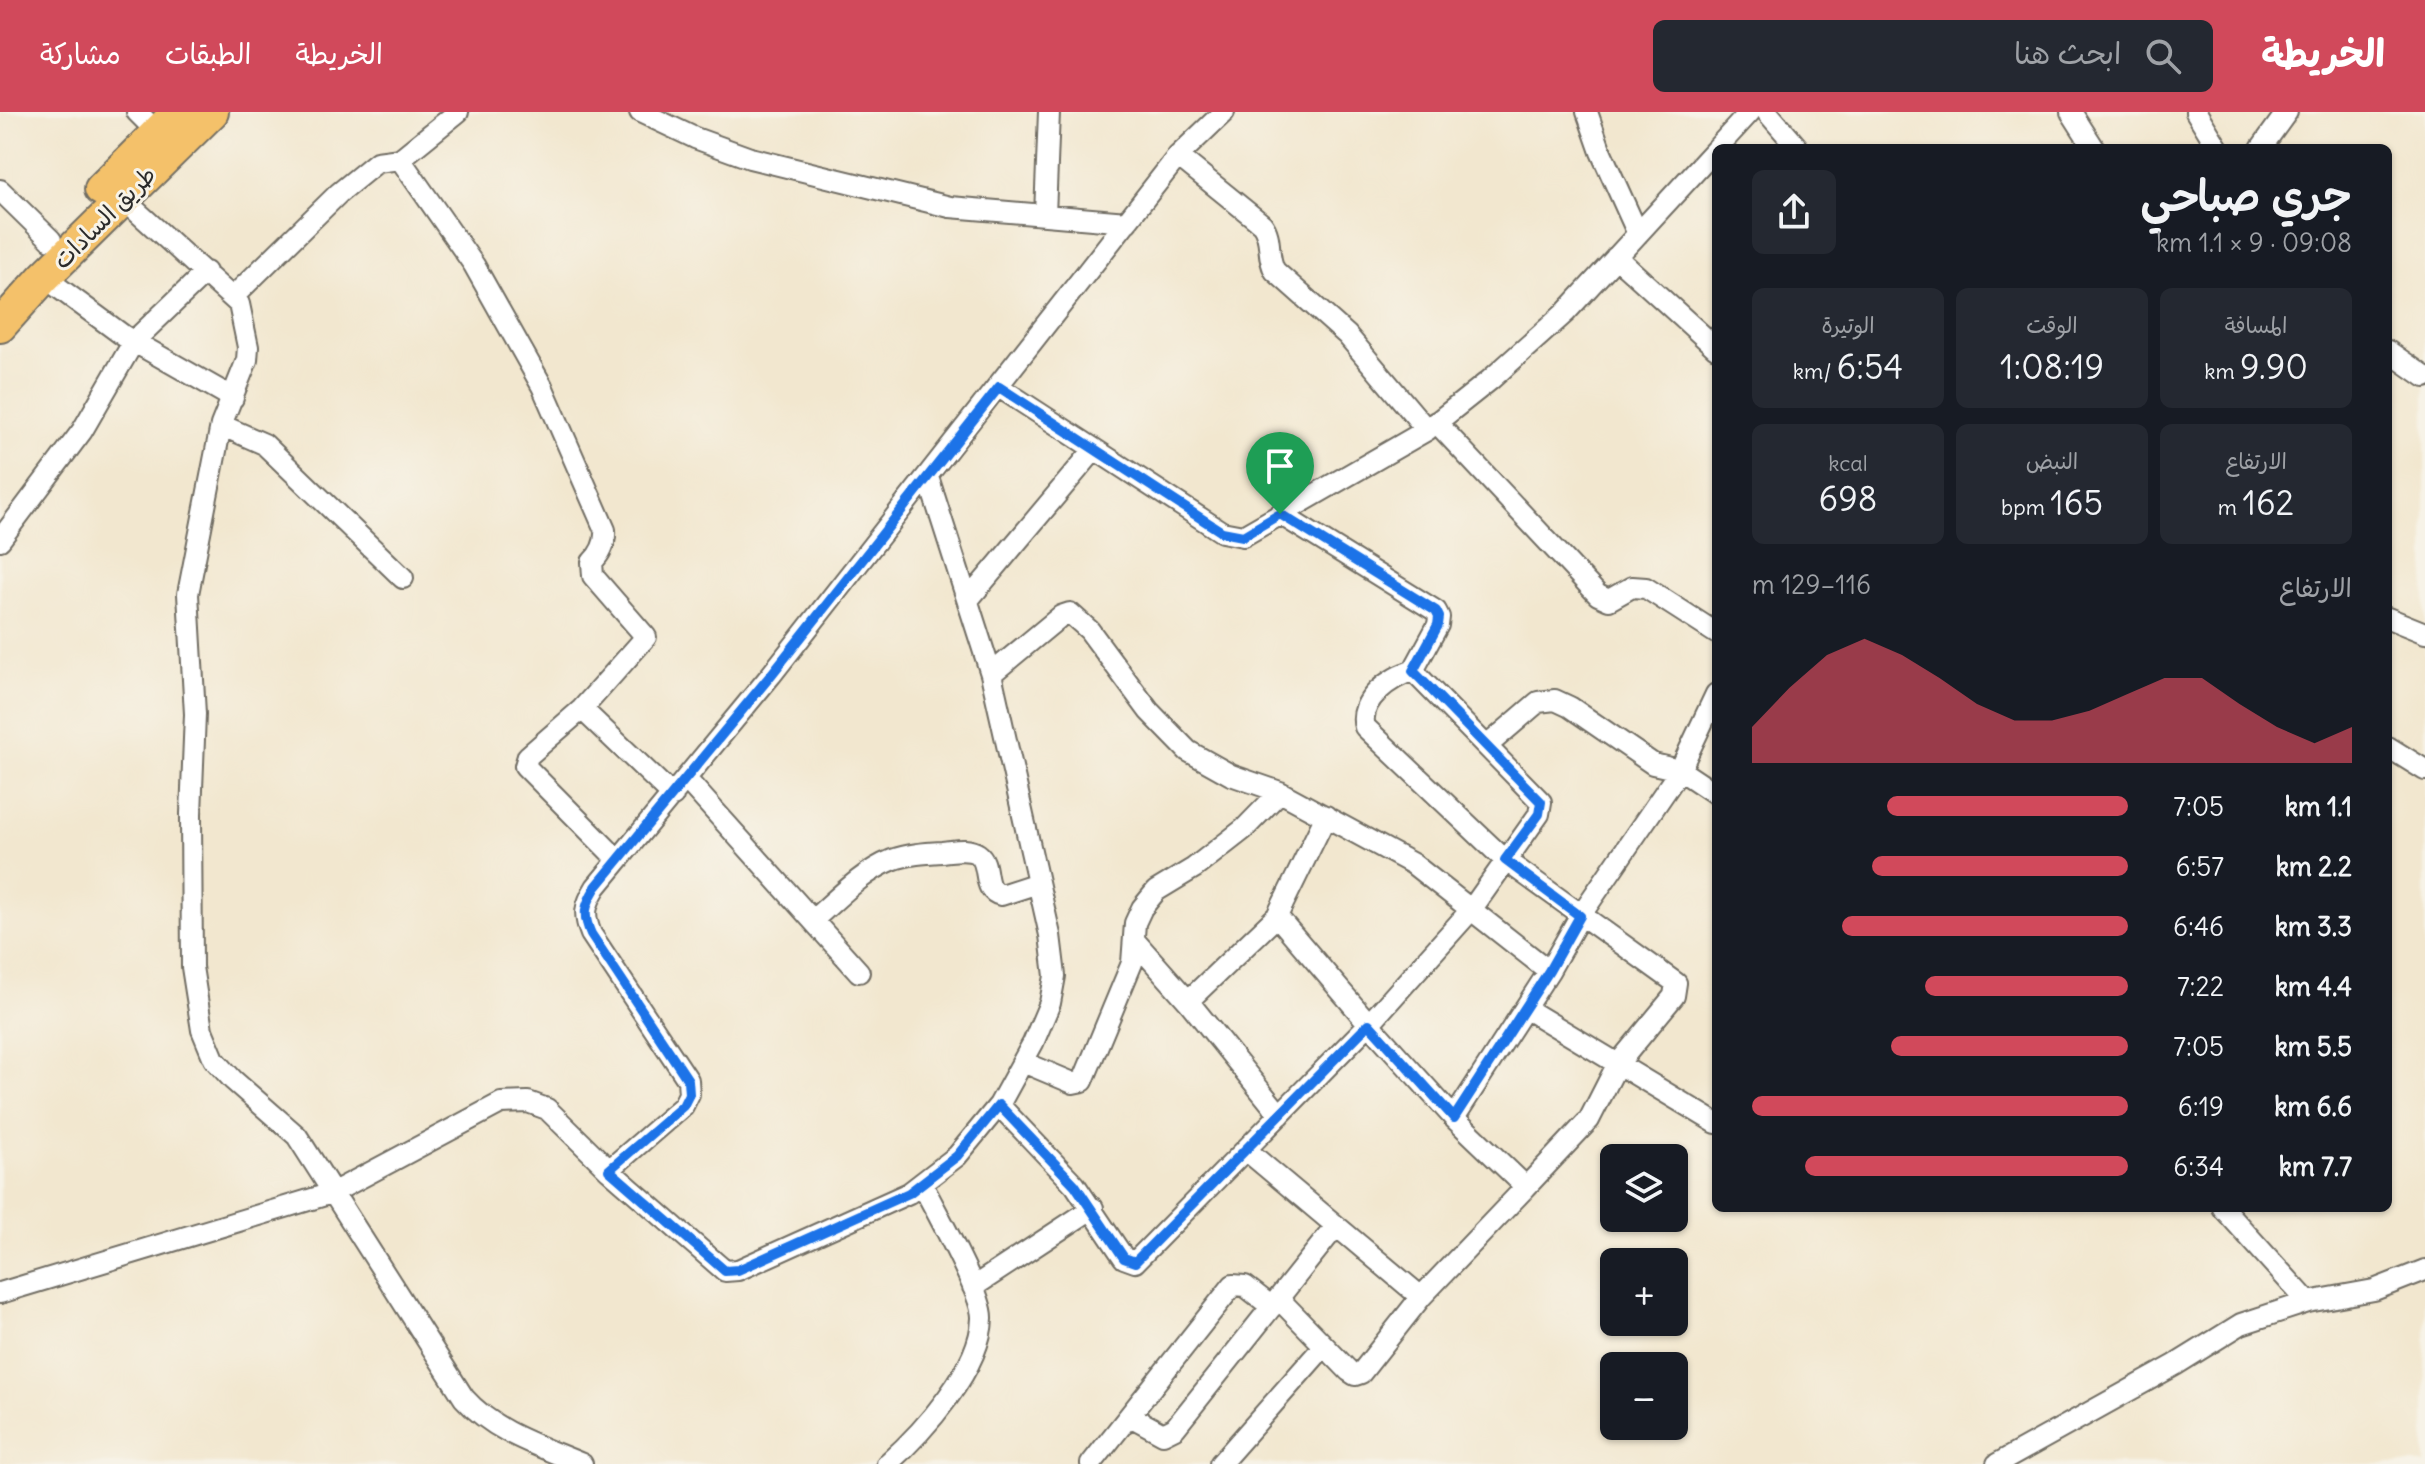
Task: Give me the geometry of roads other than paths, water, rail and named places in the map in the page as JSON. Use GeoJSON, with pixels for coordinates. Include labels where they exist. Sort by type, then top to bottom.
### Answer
{"type":"FeatureCollection","features":[{"type":"Feature","properties":{"kind":"main road","name":"طريق السادات"},"geometry":{"type":"LineString","coordinates":[[0,326],[44,277],[212,112]]}},
{"type":"Feature","properties":{"kind":"main road","name":"طريق السادات"},"geometry":{"type":"LineString","coordinates":[[0,296],[158,119]]}},
{"type":"Feature","properties":{"kind":"street"},"geometry":{"type":"LineString","coordinates":[[233,297],[339,193],[377,162],[400,159],[458,112]]}},
{"type":"Feature","properties":{"kind":"street"},"geometry":{"type":"LineString","coordinates":[[640,112],[695,138],[750,158],[950,207],[1127,222]]}},
{"type":"Feature","properties":{"kind":"street"},"geometry":{"type":"LineString","coordinates":[[1045,215],[1049,112]]}},
{"type":"Feature","properties":{"kind":"street"},"geometry":{"type":"LineString","coordinates":[[609,1170],[683,1106],[689,1094],[688,1080],[591,934],[584,918],[586,904],[596,887],[673,796],[928,477],[1178,156],[1224,112]]}},
{"type":"Feature","properties":{"kind":"street"},"geometry":{"type":"LineString","coordinates":[[1587,112],[1601,152],[1638,234]]}},
{"type":"Feature","properties":{"kind":"street"},"geometry":{"type":"LineString","coordinates":[[1720,144],[1750,112]]}},
{"type":"Feature","properties":{"kind":"street"},"geometry":{"type":"LineString","coordinates":[[1767,112],[1795,144]]}},
{"type":"Feature","properties":{"kind":"street"},"geometry":{"type":"LineString","coordinates":[[2071,112],[2091,144]]}},
{"type":"Feature","properties":{"kind":"street"},"geometry":{"type":"LineString","coordinates":[[2196,112],[2216,144]]}},
{"type":"Feature","properties":{"kind":"street"},"geometry":{"type":"LineString","coordinates":[[2264,144],[2287,112]]}},
{"type":"Feature","properties":{"kind":"street"},"geometry":{"type":"LineString","coordinates":[[999,387],[1222,532],[1243,536],[1432,426],[1490,380],[1566,312],[1712,152]]}},
{"type":"Feature","properties":{"kind":"street"},"geometry":{"type":"LineString","coordinates":[[1178,156],[1262,224],[1268,232],[1270,262],[1275,271],[1347,335],[1598,595],[1609,600],[1632,587],[1646,588],[1712,630]]}},
{"type":"Feature","properties":{"kind":"street"},"geometry":{"type":"LineString","coordinates":[[400,159],[474,265],[542,386],[605,530],[606,539],[592,562],[593,576],[646,637],[582,709],[528,756],[525,766],[618,860]]}},
{"type":"Feature","properties":{"kind":"street"},"geometry":{"type":"LineString","coordinates":[[0,190],[51,240]]}},
{"type":"Feature","properties":{"kind":"street"},"geometry":{"type":"LineString","coordinates":[[123,199],[239,304],[248,347],[247,360],[221,425],[188,594],[195,714],[191,814],[192,967],[202,1030],[214,1059],[233,1080],[297,1136],[464,1398],[480,1416],[500,1429],[582,1464]]}},
{"type":"Feature","properties":{"kind":"street"},"geometry":{"type":"LineString","coordinates":[[1616,257],[1712,344]]}},
{"type":"Feature","properties":{"kind":"street"},"geometry":{"type":"LineString","coordinates":[[0,540],[82,431],[134,341],[206,272]]}},
{"type":"Feature","properties":{"kind":"street"},"geometry":{"type":"LineString","coordinates":[[44,277],[134,341],[233,398]]}},
{"type":"Feature","properties":{"kind":"street"},"geometry":{"type":"LineString","coordinates":[[2392,353],[2422,368]]}},
{"type":"Feature","properties":{"kind":"street"},"geometry":{"type":"LineString","coordinates":[[221,425],[264,444],[403,578]]}},
{"type":"Feature","properties":{"kind":"street"},"geometry":{"type":"LineString","coordinates":[[968,600],[1094,450]]}},
{"type":"Feature","properties":{"kind":"street"},"geometry":{"type":"LineString","coordinates":[[0,1293],[332,1193],[501,1103],[528,1102],[547,1109],[609,1170],[725,1271],[738,1270],[909,1193],[957,1156],[999,1105],[1023,1062],[1050,1003],[1055,976],[1050,935],[991,674],[928,477]]}},
{"type":"Feature","properties":{"kind":"street"},"geometry":{"type":"LineString","coordinates":[[1091,1464],[1233,1285],[1245,1286],[1275,1303],[1349,1371],[1355,1375],[1361,1373],[1421,1297],[1589,1120],[1617,1065],[1674,996],[1676,983],[1505,860],[1365,727],[1366,708],[1389,681],[1413,671],[1438,625],[1439,617],[1436,611],[1280,514]]}},
{"type":"Feature","properties":{"kind":"street"},"geometry":{"type":"LineString","coordinates":[[991,674],[1061,616],[1070,613],[1089,630],[1149,711],[1188,751],[1231,775],[1280,792],[1413,864],[1549,971]]}},
{"type":"Feature","properties":{"kind":"street"},"geometry":{"type":"LineString","coordinates":[[2392,620],[2425,633]]}},
{"type":"Feature","properties":{"kind":"street"},"geometry":{"type":"LineString","coordinates":[[999,1105],[1075,1185],[1124,1258],[1135,1262],[1369,1024],[1471,910],[1539,814],[1541,802],[1413,671]]}},
{"type":"Feature","properties":{"kind":"street"},"geometry":{"type":"LineString","coordinates":[[1488,745],[1538,702],[1555,700],[1653,764],[1680,770],[1712,791]]}},
{"type":"Feature","properties":{"kind":"street"},"geometry":{"type":"LineString","coordinates":[[1454,1118],[1549,971],[1580,916],[1680,770],[1712,702]]}},
{"type":"Feature","properties":{"kind":"street"},"geometry":{"type":"LineString","coordinates":[[582,709],[673,796]]}},
{"type":"Feature","properties":{"kind":"street"},"geometry":{"type":"LineString","coordinates":[[2392,749],[2425,770]]}},
{"type":"Feature","properties":{"kind":"street"},"geometry":{"type":"LineString","coordinates":[[686,779],[859,972]]}},
{"type":"Feature","properties":{"kind":"street"},"geometry":{"type":"LineString","coordinates":[[1023,1062],[1073,1083],[1083,1081],[1132,963],[1135,923],[1142,908],[1156,891],[1194,868],[1233,837],[1280,792]]}},
{"type":"Feature","properties":{"kind":"street"},"geometry":{"type":"LineString","coordinates":[[1188,1001],[1277,916],[1326,816]]}},
{"type":"Feature","properties":{"kind":"street"},"geometry":{"type":"LineString","coordinates":[[813,920],[860,879],[890,860],[908,855],[965,850],[977,853],[982,858],[990,889],[995,894],[1001,895],[1038,883]]}},
{"type":"Feature","properties":{"kind":"street"},"geometry":{"type":"LineString","coordinates":[[1277,916],[1454,1118],[1526,1187]]}},
{"type":"Feature","properties":{"kind":"street"},"geometry":{"type":"LineString","coordinates":[[1134,940],[1280,1115]]}},
{"type":"Feature","properties":{"kind":"street"},"geometry":{"type":"LineString","coordinates":[[1525,1008],[1712,1121]]}},
{"type":"Feature","properties":{"kind":"street"},"geometry":{"type":"LineString","coordinates":[[1246,1150],[1421,1297]]}},
{"type":"Feature","properties":{"kind":"street"},"geometry":{"type":"LineString","coordinates":[[887,1464],[941,1407],[967,1364],[979,1337],[983,1316],[973,1287],[922,1184]]}},
{"type":"Feature","properties":{"kind":"street"},"geometry":{"type":"LineString","coordinates":[[973,1287],[1093,1208]]}},
{"type":"Feature","properties":{"kind":"street"},"geometry":{"type":"LineString","coordinates":[[2227,1212],[2308,1302]]}},
{"type":"Feature","properties":{"kind":"street"},"geometry":{"type":"LineString","coordinates":[[1130,1416],[1163,1434],[1175,1428],[1336,1226]]}},
{"type":"Feature","properties":{"kind":"street"},"geometry":{"type":"LineString","coordinates":[[1997,1464],[2175,1365],[2241,1324],[2308,1302],[2374,1290],[2425,1270]]}},
{"type":"Feature","properties":{"kind":"street"},"geometry":{"type":"LineString","coordinates":[[1220,1464],[1324,1346]]}}]}
